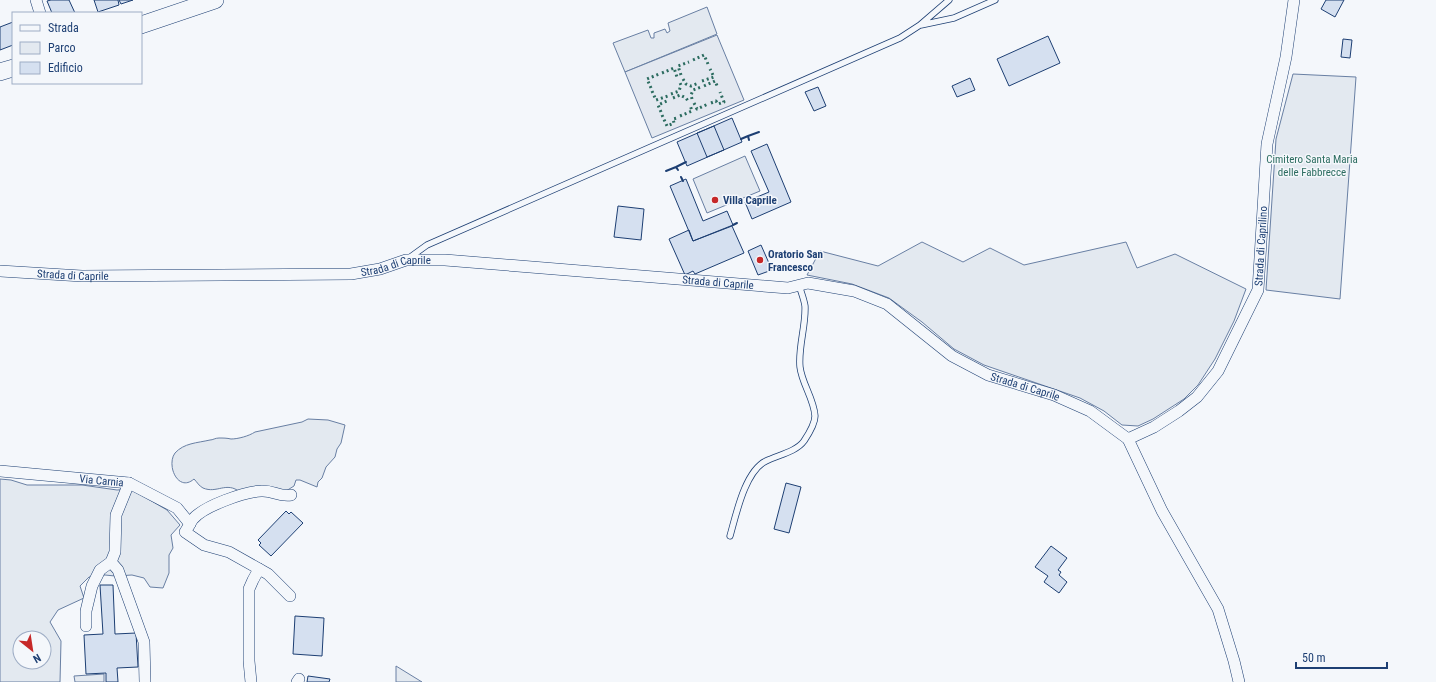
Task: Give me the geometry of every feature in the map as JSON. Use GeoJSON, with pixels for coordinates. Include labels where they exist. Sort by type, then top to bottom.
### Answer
{"type":"FeatureCollection","features":[{"type":"Feature","properties":{"kind":"main road"},"geometry":{"type":"LineString","coordinates":[[142,25],[215,0]]}},
{"type":"Feature","properties":{"kind":"main road"},"geometry":{"type":"LineString","coordinates":[[0,72],[12,68]]}},
{"type":"Feature","properties":{"kind":"street"},"geometry":{"type":"LineString","coordinates":[[36,0],[40,12]]}},
{"type":"Feature","properties":{"kind":"street","name":"Strada di Caprilino"},"geometry":{"type":"LineString","coordinates":[[1128,439],[1154,427],[1179,411],[1196,397],[1218,371],[1258,290],[1267,144],[1286,57],[1294,0]]}},
{"type":"Feature","properties":{"kind":"street","name":"Strada di Caprile"},"geometry":{"type":"LineString","coordinates":[[0,271],[82,276],[351,274],[380,269],[406,260],[446,260],[788,288],[808,283],[854,291],[888,304],[952,356],[988,375],[1054,395],[1090,411],[1128,439],[1162,511],[1218,609],[1234,661],[1238,682]]}},
{"type":"Feature","properties":{"kind":"street","name":"Via Carnia"},"geometry":{"type":"LineString","coordinates":[[0,471],[129,483],[177,508],[190,524]]}},
{"type":"Feature","properties":{"kind":"street"},"geometry":{"type":"LineString","coordinates":[[86,626],[86,611],[92,586],[100,570],[111,562],[115,552],[116,515],[129,483]]}},
{"type":"Feature","properties":{"kind":"street"},"geometry":{"type":"LineString","coordinates":[[290,596],[268,574],[229,552],[204,545],[185,532],[193,518],[222,501],[260,491],[268,491],[283,496],[291,494]]}},
{"type":"Feature","properties":{"kind":"street"},"geometry":{"type":"LineString","coordinates":[[111,562],[118,570],[144,642],[145,682]]}},
{"type":"Feature","properties":{"kind":"street"},"geometry":{"type":"LineString","coordinates":[[251,682],[249,661],[249,590],[259,569]]}},
{"type":"Feature","properties":{"kind":"lane"},"geometry":{"type":"LineString","coordinates":[[406,260],[427,245],[900,38],[920,25],[949,0]]}},
{"type":"Feature","properties":{"kind":"lane"},"geometry":{"type":"LineString","coordinates":[[920,25],[954,18],[995,0]]}},
{"type":"Feature","properties":{"kind":"lane"},"geometry":{"type":"LineString","coordinates":[[730,536],[742,496],[751,476],[764,462],[789,451],[802,443],[811,430],[815,418],[812,403],[804,383],[800,366],[805,306],[799,285]]}},
{"type":"Feature","properties":{"kind":"green space"},"geometry":{"type":"Polygon","coordinates":[[[707,7],[717,34],[625,72],[613,43],[648,30],[651,38],[654,38],[654,33],[665,29],[667,33],[670,31],[668,23],[707,7]]]}},
{"type":"Feature","properties":{"kind":"green space","name":"Cimitero Santa Maria delle Fabbrecce"},"geometry":{"type":"Polygon","coordinates":[[[1293,74],[1356,77],[1340,299],[1266,290],[1276,139],[1293,74]]]}},
{"type":"Feature","properties":{"kind":"green space"},"geometry":{"type":"Polygon","coordinates":[[[745,156],[760,191],[707,213],[693,179],[745,156]]]}},
{"type":"Feature","properties":{"kind":"green space"},"geometry":{"type":"Polygon","coordinates":[[[922,242],[963,262],[990,248],[1024,265],[1126,242],[1137,268],[1175,254],[1246,289],[1234,321],[1215,359],[1198,385],[1184,399],[1153,419],[1138,426],[1122,425],[1104,411],[1080,398],[984,365],[954,349],[922,322],[889,298],[852,284],[807,275],[820,251],[878,266],[922,242]]]}},
{"type":"Feature","properties":{"kind":"green space"},"geometry":{"type":"Polygon","coordinates":[[[308,419],[328,420],[345,425],[341,443],[337,449],[335,457],[326,467],[317,487],[300,480],[296,480],[294,486],[286,491],[240,492],[226,487],[213,490],[203,488],[194,479],[183,483],[175,476],[172,464],[173,458],[175,453],[182,447],[218,438],[240,438],[255,432],[302,422],[308,419]]]}},
{"type":"Feature","properties":{"kind":"green space"},"geometry":{"type":"Polygon","coordinates":[[[0,479],[11,480],[27,485],[82,485],[117,490],[131,489],[167,510],[180,525],[171,535],[173,548],[169,555],[169,573],[163,588],[150,587],[144,578],[132,575],[105,575],[89,577],[80,586],[84,598],[58,610],[50,622],[61,641],[60,682],[0,682],[0,479]]]}},
{"type":"Feature","properties":{"kind":"green space"},"geometry":{"type":"Polygon","coordinates":[[[396,666],[422,682],[396,682],[396,666]]]}},
{"type":"Feature","properties":{"kind":"green space"},"geometry":{"type":"Polygon","coordinates":[[[104,674],[104,682],[75,682],[74,676],[104,674]]]}},
{"type":"Feature","properties":{"kind":"shaded area"},"geometry":{"type":"Polygon","coordinates":[[[717,35],[744,100],[652,138],[625,72],[717,35]]]}},
{"type":"Feature","properties":{"kind":"building"},"geometry":{"type":"Polygon","coordinates":[[[69,0],[75,12],[52,12],[47,1],[69,0]]]}},
{"type":"Feature","properties":{"kind":"building"},"geometry":{"type":"Polygon","coordinates":[[[94,0],[118,0],[119,5],[98,12],[94,0]]]}},
{"type":"Feature","properties":{"kind":"building"},"geometry":{"type":"Polygon","coordinates":[[[119,0],[133,0],[121,4],[119,0]]]}},
{"type":"Feature","properties":{"kind":"building"},"geometry":{"type":"Polygon","coordinates":[[[1326,0],[1344,0],[1335,17],[1321,9],[1326,0]]]}},
{"type":"Feature","properties":{"kind":"building"},"geometry":{"type":"Polygon","coordinates":[[[12,22],[12,45],[0,50],[0,27],[12,22]]]}},
{"type":"Feature","properties":{"kind":"building"},"geometry":{"type":"Polygon","coordinates":[[[1048,36],[1060,63],[1009,86],[997,59],[1048,36]]]}},
{"type":"Feature","properties":{"kind":"building"},"geometry":{"type":"Polygon","coordinates":[[[1343,39],[1352,40],[1350,58],[1341,57],[1343,39]]]}},
{"type":"Feature","properties":{"kind":"building"},"geometry":{"type":"Polygon","coordinates":[[[970,78],[975,90],[957,97],[952,86],[970,78]]]}},
{"type":"Feature","properties":{"kind":"building"},"geometry":{"type":"Polygon","coordinates":[[[818,87],[826,106],[814,111],[805,92],[818,87]]]}},
{"type":"Feature","properties":{"kind":"building"},"geometry":{"type":"Polygon","coordinates":[[[732,118],[742,142],[687,166],[677,142],[732,118]]]}},
{"type":"Feature","properties":{"kind":"building"},"geometry":{"type":"Polygon","coordinates":[[[714,126],[724,150],[707,157],[697,133],[714,126]]]}},
{"type":"Feature","properties":{"kind":"building"},"geometry":{"type":"Polygon","coordinates":[[[767,144],[791,202],[752,219],[745,202],[769,192],[751,151],[767,144]]]}},
{"type":"Feature","properties":{"kind":"building"},"geometry":{"type":"Polygon","coordinates":[[[686,179],[703,221],[727,211],[733,225],[693,241],[670,186],[686,179]]]}},
{"type":"Feature","properties":{"kind":"building"},"geometry":{"type":"Polygon","coordinates":[[[618,206],[644,209],[641,240],[614,237],[618,206]]]}},
{"type":"Feature","properties":{"kind":"building"},"geometry":{"type":"Polygon","coordinates":[[[732,226],[744,253],[695,274],[693,271],[685,275],[669,239],[689,230],[693,241],[732,226]]]}},
{"type":"Feature","properties":{"kind":"building","name":"Oratorio San Francesco"},"geometry":{"type":"Polygon","coordinates":[[[761,245],[772,270],[758,275],[748,251],[761,245]]]}},
{"type":"Feature","properties":{"kind":"building"},"geometry":{"type":"Polygon","coordinates":[[[786,483],[801,487],[789,533],[774,529],[786,483]]]}},
{"type":"Feature","properties":{"kind":"building"},"geometry":{"type":"Polygon","coordinates":[[[286,511],[289,514],[291,512],[303,523],[271,556],[259,545],[261,543],[258,540],[286,511]]]}},
{"type":"Feature","properties":{"kind":"building"},"geometry":{"type":"Polygon","coordinates":[[[1051,546],[1067,558],[1058,570],[1061,572],[1059,575],[1067,582],[1059,593],[1044,582],[1048,576],[1035,567],[1051,546]]]}},
{"type":"Feature","properties":{"kind":"building"},"geometry":{"type":"Polygon","coordinates":[[[100,585],[113,585],[115,634],[136,633],[138,667],[117,668],[118,682],[106,682],[106,673],[86,674],[84,635],[103,634],[100,585]]]}},
{"type":"Feature","properties":{"kind":"building"},"geometry":{"type":"Polygon","coordinates":[[[295,616],[324,618],[322,656],[293,654],[295,616]]]}},
{"type":"Feature","properties":{"kind":"building"},"geometry":{"type":"Polygon","coordinates":[[[308,676],[330,679],[329,682],[307,682],[308,676]]]}},
{"type":"Feature","properties":{"kind":"hedge"},"geometry":{"type":"LineString","coordinates":[[693,60],[704,55],[708,64]]}},
{"type":"Feature","properties":{"kind":"hedge"},"geometry":{"type":"LineString","coordinates":[[681,75],[678,66],[689,62]]}},
{"type":"Feature","properties":{"kind":"hedge"},"geometry":{"type":"LineString","coordinates":[[662,73],[674,68],[677,77]]}},
{"type":"Feature","properties":{"kind":"hedge"},"geometry":{"type":"LineString","coordinates":[[702,81],[714,77],[710,69]]}},
{"type":"Feature","properties":{"kind":"hedge"},"geometry":{"type":"LineString","coordinates":[[651,88],[647,79],[659,74]]}},
{"type":"Feature","properties":{"kind":"hedge"},"geometry":{"type":"LineString","coordinates":[[683,79],[686,84],[691,86],[699,83]]}},
{"type":"Feature","properties":{"kind":"hedge"},"geometry":{"type":"LineString","coordinates":[[671,94],[679,91],[681,85],[679,81]]}},
{"type":"Feature","properties":{"kind":"hedge"},"geometry":{"type":"LineString","coordinates":[[704,86],[715,81],[718,88]]}},
{"type":"Feature","properties":{"kind":"hedge"},"geometry":{"type":"LineString","coordinates":[[692,99],[691,95],[693,90],[701,87]]}},
{"type":"Feature","properties":{"kind":"hedge"},"geometry":{"type":"LineString","coordinates":[[652,91],[656,100],[668,96]]}},
{"type":"Feature","properties":{"kind":"hedge"},"geometry":{"type":"LineString","coordinates":[[711,103],[716,101],[718,104],[724,102],[720,92]]}},
{"type":"Feature","properties":{"kind":"hedge"},"geometry":{"type":"LineString","coordinates":[[673,98],[680,95],[688,101]]}},
{"type":"Feature","properties":{"kind":"hedge"},"geometry":{"type":"LineString","coordinates":[[661,112],[658,105],[669,100]]}},
{"type":"Feature","properties":{"kind":"hedge"},"geometry":{"type":"LineString","coordinates":[[694,103],[697,109],[708,104]]}},
{"type":"Feature","properties":{"kind":"hedge"},"geometry":{"type":"LineString","coordinates":[[680,116],[692,111],[690,105]]}},
{"type":"Feature","properties":{"kind":"hedge"},"geometry":{"type":"LineString","coordinates":[[662,115],[667,126],[674,123],[673,119],[677,118]]}},
{"type":"Feature","properties":{"kind":"wall"},"geometry":{"type":"LineString","coordinates":[[748,136],[759,132]]}},
{"type":"Feature","properties":{"kind":"wall"},"geometry":{"type":"LineString","coordinates":[[741,139],[748,136],[749,140]]}},
{"type":"Feature","properties":{"kind":"wall"},"geometry":{"type":"LineString","coordinates":[[678,170],[676,167],[686,162]]}},
{"type":"Feature","properties":{"kind":"wall"},"geometry":{"type":"LineString","coordinates":[[666,171],[676,167]]}},
{"type":"Feature","properties":{"kind":"wall"},"geometry":{"type":"LineString","coordinates":[[681,177],[683,181]]}},
{"type":"Feature","properties":{"kind":"wall"},"geometry":{"type":"LineString","coordinates":[[733,225],[737,223]]}},
{"type":"Feature","properties":{"kind":"place","name":"Villa Caprile"},"geometry":{"type":"Point","coordinates":[715,200]}},
{"type":"Feature","properties":{"kind":"place","name":"Oratorio San Francesco"},"geometry":{"type":"Point","coordinates":[760,260]}}]}
